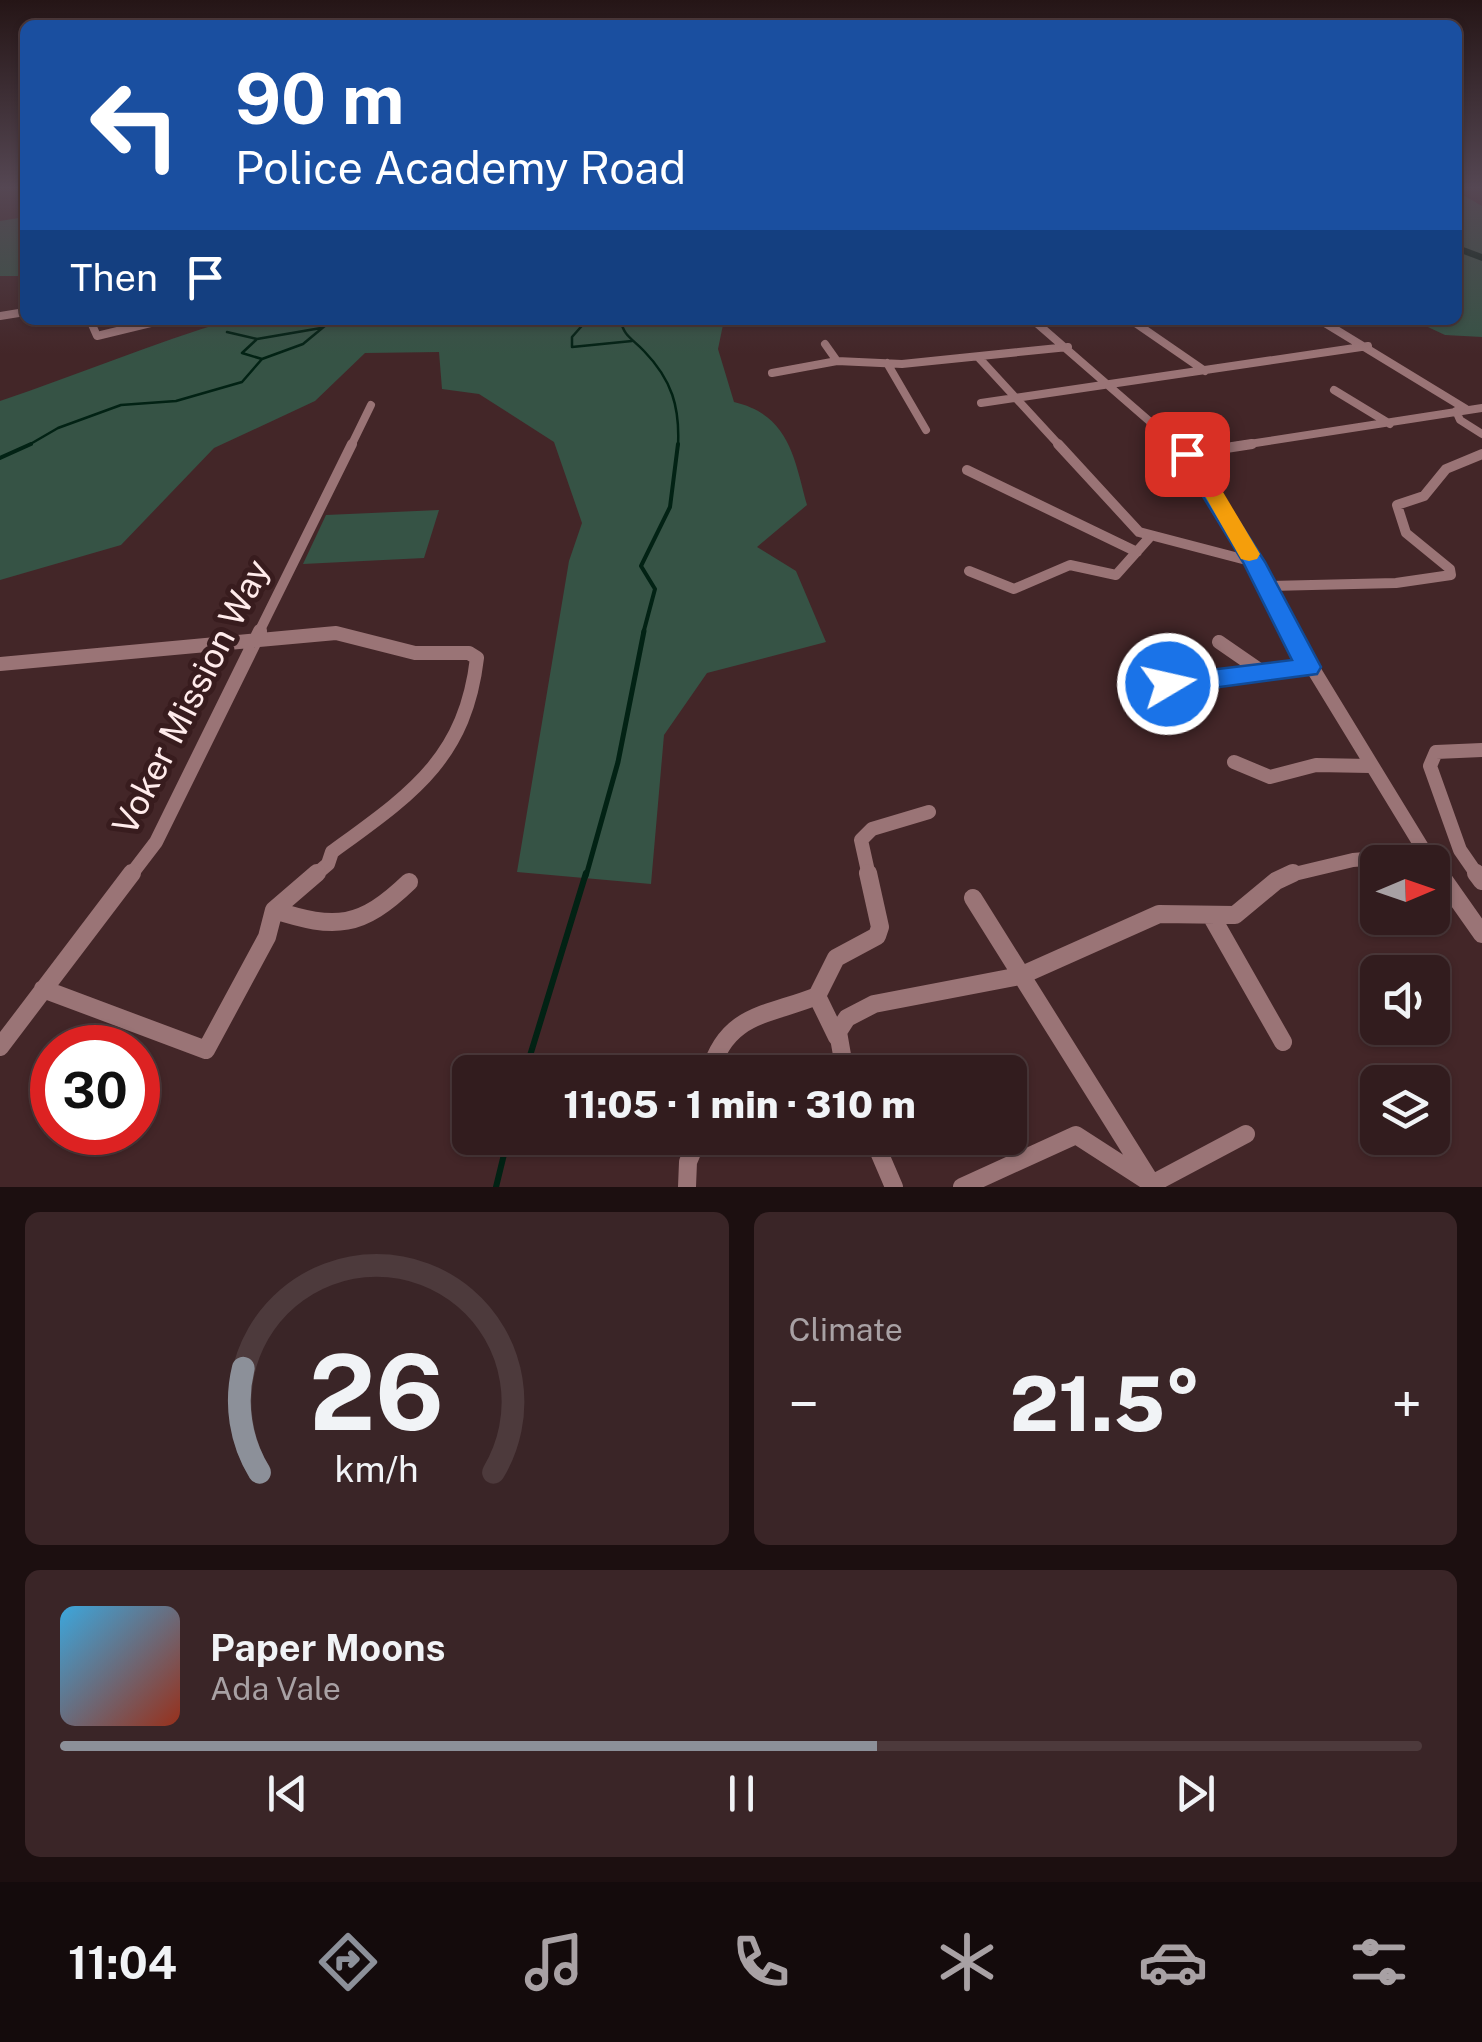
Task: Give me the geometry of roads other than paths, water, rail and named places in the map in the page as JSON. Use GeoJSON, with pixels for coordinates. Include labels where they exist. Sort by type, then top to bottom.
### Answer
{"type":"FeatureCollection","features":[{"type":"Feature","properties":{"kind":"street"},"geometry":{"type":"LineString","coordinates":[[92,325],[96,336],[142,325]]}},
{"type":"Feature","properties":{"kind":"street"},"geometry":{"type":"LineString","coordinates":[[1039,325],[1187,454],[1268,586],[1308,667],[1420,845]]}},
{"type":"Feature","properties":{"kind":"street"},"geometry":{"type":"LineString","coordinates":[[1138,325],[1205,371]]}},
{"type":"Feature","properties":{"kind":"street"},"geometry":{"type":"LineString","coordinates":[[1329,325],[1368,346],[1462,410]]}},
{"type":"Feature","properties":{"kind":"street"},"geometry":{"type":"LineString","coordinates":[[825,344],[837,361]]}},
{"type":"Feature","properties":{"kind":"street"},"geometry":{"type":"LineString","coordinates":[[981,403],[1368,346]]}},
{"type":"Feature","properties":{"kind":"street"},"geometry":{"type":"LineString","coordinates":[[772,373],[837,361],[886,363],[979,358],[1068,347]]}},
{"type":"Feature","properties":{"kind":"street"},"geometry":{"type":"LineString","coordinates":[[979,358],[1123,519],[1149,538],[1254,562]]}},
{"type":"Feature","properties":{"kind":"street"},"geometry":{"type":"LineString","coordinates":[[886,363],[926,430]]}},
{"type":"Feature","properties":{"kind":"street"},"geometry":{"type":"LineString","coordinates":[[1334,390],[1390,424]]}},
{"type":"Feature","properties":{"kind":"street","name":"Voker Mission Way"},"geometry":{"type":"LineString","coordinates":[[0,1047],[156,842],[371,405]]}},
{"type":"Feature","properties":{"kind":"street"},"geometry":{"type":"LineString","coordinates":[[1187,454],[1482,408]]}},
{"type":"Feature","properties":{"kind":"street"},"geometry":{"type":"LineString","coordinates":[[1462,410],[1460,420],[1482,434]]}},
{"type":"Feature","properties":{"kind":"street"},"geometry":{"type":"LineString","coordinates":[[1268,586],[1396,583],[1451,575],[1450,569],[1406,532],[1397,505],[1424,496],[1446,469],[1482,454]]}},
{"type":"Feature","properties":{"kind":"street"},"geometry":{"type":"LineString","coordinates":[[968,470],[1138,552]]}},
{"type":"Feature","properties":{"kind":"street"},"geometry":{"type":"LineString","coordinates":[[969,571],[1014,589],[1070,565],[1116,575],[1149,538]]}},
{"type":"Feature","properties":{"kind":"street"},"geometry":{"type":"LineString","coordinates":[[0,664],[255,637],[336,633],[416,653],[469,652],[477,658],[463,734],[444,761],[332,852],[328,864],[274,910],[267,937],[206,1050],[43,989]]}},
{"type":"Feature","properties":{"kind":"street"},"geometry":{"type":"LineString","coordinates":[[1219,642],[1261,672]]}},
{"type":"Feature","properties":{"kind":"street"},"geometry":{"type":"LineString","coordinates":[[1168,684],[1308,667]]}},
{"type":"Feature","properties":{"kind":"street"},"geometry":{"type":"LineString","coordinates":[[1482,750],[1436,752],[1430,766],[1460,850],[1482,881]]}},
{"type":"Feature","properties":{"kind":"street"},"geometry":{"type":"LineString","coordinates":[[1234,762],[1270,777],[1316,766],[1370,766]]}},
{"type":"Feature","properties":{"kind":"street"},"geometry":{"type":"LineString","coordinates":[[714,1055],[729,1035],[755,1012],[817,996],[836,958],[877,936],[880,927],[861,840],[865,832],[929,812]]}},
{"type":"Feature","properties":{"kind":"street"},"geometry":{"type":"LineString","coordinates":[[838,1055],[837,1037],[854,1012],[905,997],[1022,976],[1157,914],[1182,911],[1213,919],[1236,915],[1281,878],[1360,860]]}},
{"type":"Feature","properties":{"kind":"street"},"geometry":{"type":"LineString","coordinates":[[274,910],[350,926],[380,912],[409,882]]}},
{"type":"Feature","properties":{"kind":"street"},"geometry":{"type":"LineString","coordinates":[[1450,888],[1482,934]]}},
{"type":"Feature","properties":{"kind":"street"},"geometry":{"type":"LineString","coordinates":[[973,898],[1152,1184]]}},
{"type":"Feature","properties":{"kind":"street"},"geometry":{"type":"LineString","coordinates":[[1213,919],[1283,1042]]}},
{"type":"Feature","properties":{"kind":"street"},"geometry":{"type":"LineString","coordinates":[[817,996],[837,1037]]}},
{"type":"Feature","properties":{"kind":"street"},"geometry":{"type":"LineString","coordinates":[[962,1187],[1076,1134],[1152,1184]]}},
{"type":"Feature","properties":{"kind":"street"},"geometry":{"type":"LineString","coordinates":[[1152,1184],[1246,1134]]}},
{"type":"Feature","properties":{"kind":"street"},"geometry":{"type":"LineString","coordinates":[[687,1187],[691,1155]]}},
{"type":"Feature","properties":{"kind":"street"},"geometry":{"type":"LineString","coordinates":[[880,1155],[894,1187]]}},
{"type":"Feature","properties":{"kind":"waterway"},"geometry":{"type":"LineString","coordinates":[[1462,250],[1482,258]]}},
{"type":"Feature","properties":{"kind":"waterway"},"geometry":{"type":"LineString","coordinates":[[262,359],[303,344],[326,325]]}},
{"type":"Feature","properties":{"kind":"waterway"},"geometry":{"type":"LineString","coordinates":[[583,325],[572,337],[572,347],[632,341]]}},
{"type":"Feature","properties":{"kind":"waterway"},"geometry":{"type":"LineString","coordinates":[[622,325],[668,384],[676,406],[678,444]]}},
{"type":"Feature","properties":{"kind":"waterway"},"geometry":{"type":"LineString","coordinates":[[227,332],[257,339],[321,328]]}},
{"type":"Feature","properties":{"kind":"waterway"},"geometry":{"type":"LineString","coordinates":[[256,340],[242,353],[262,359]]}},
{"type":"Feature","properties":{"kind":"waterway"},"geometry":{"type":"LineString","coordinates":[[28,445],[58,428],[121,405],[176,401],[242,382],[262,359]]}},
{"type":"Feature","properties":{"kind":"waterway"},"geometry":{"type":"LineString","coordinates":[[643,634],[655,589],[641,566],[670,507],[678,444]]}},
{"type":"Feature","properties":{"kind":"waterway"},"geometry":{"type":"LineString","coordinates":[[0,458],[28,445]]}},
{"type":"Feature","properties":{"kind":"waterway"},"geometry":{"type":"LineString","coordinates":[[586,876],[618,762],[644,631]]}},
{"type":"Feature","properties":{"kind":"waterway"},"geometry":{"type":"LineString","coordinates":[[530,1055],[586,873]]}},
{"type":"Feature","properties":{"kind":"waterway"},"geometry":{"type":"LineString","coordinates":[[496,1187],[504,1155]]}}]}
